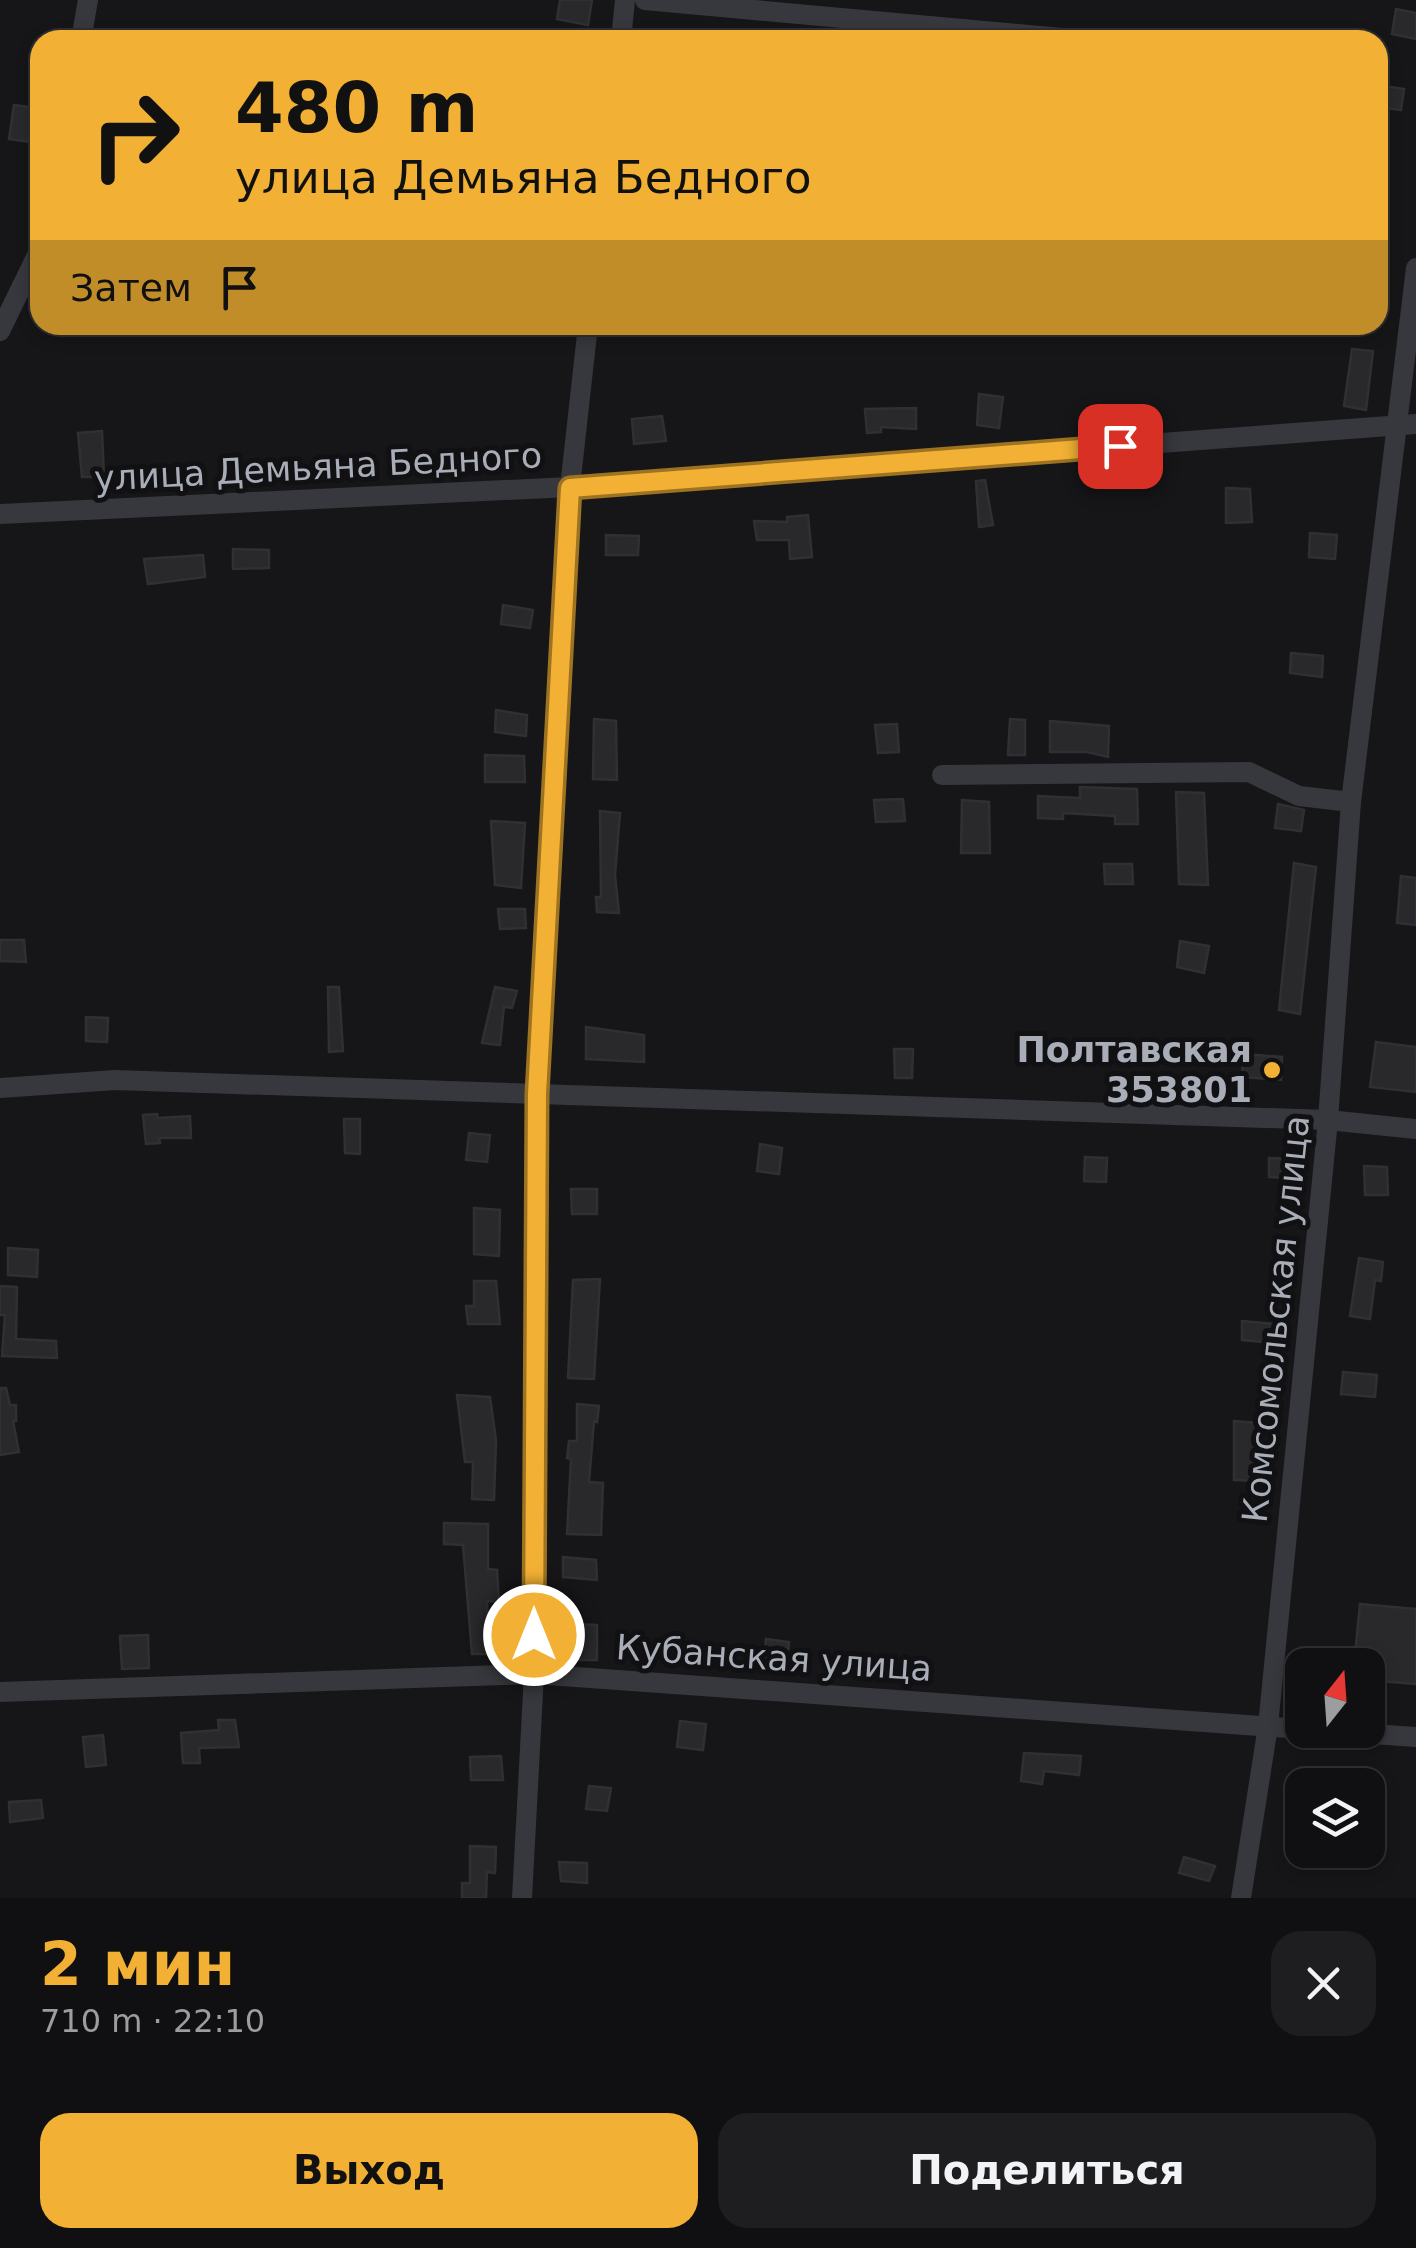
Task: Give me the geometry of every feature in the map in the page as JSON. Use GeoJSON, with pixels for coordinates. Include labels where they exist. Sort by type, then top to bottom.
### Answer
{"type":"FeatureCollection","features":[{"type":"Feature","properties":{"kind":"street"},"geometry":{"type":"LineString","coordinates":[[82,30],[88,0]]}},
{"type":"Feature","properties":{"kind":"street"},"geometry":{"type":"LineString","coordinates":[[622,30],[626,0]]}},
{"type":"Feature","properties":{"kind":"street"},"geometry":{"type":"LineString","coordinates":[[645,0],[974,30]]}},
{"type":"Feature","properties":{"kind":"street","name":"Комсомольская улица"},"geometry":{"type":"LineString","coordinates":[[1241,1898],[1268,1726],[1328,1120],[1351,802],[1406,425],[1416,268]]}},
{"type":"Feature","properties":{"kind":"street"},"geometry":{"type":"LineString","coordinates":[[0,331],[30,270]]}},
{"type":"Feature","properties":{"kind":"street"},"geometry":{"type":"LineString","coordinates":[[522,1898],[534,1674],[537,1094],[570,488],[587,335]]}},
{"type":"Feature","properties":{"kind":"street","name":"улица Демьяна Бедного"},"geometry":{"type":"LineString","coordinates":[[0,514],[570,488],[1406,425]]}},
{"type":"Feature","properties":{"kind":"street"},"geometry":{"type":"LineString","coordinates":[[942,775],[1249,772],[1299,796],[1351,802]]}},
{"type":"Feature","properties":{"kind":"street"},"geometry":{"type":"LineString","coordinates":[[0,1088],[115,1080],[1328,1120],[1416,1129]]}},
{"type":"Feature","properties":{"kind":"street","name":"Кубанская улица"},"geometry":{"type":"LineString","coordinates":[[0,1692],[534,1674],[1285,1728]]}},
{"type":"Feature","properties":{"kind":"street"},"geometry":{"type":"LineString","coordinates":[[1385,1736],[1416,1738]]}},
{"type":"Feature","properties":{"kind":"building"},"geometry":{"type":"Polygon","coordinates":[[[560,0],[592,0],[588,25],[557,19],[560,0]]]}},
{"type":"Feature","properties":{"kind":"building"},"geometry":{"type":"Polygon","coordinates":[[[1396,9],[1416,13],[1416,39],[1392,34],[1396,9]]]}},
{"type":"Feature","properties":{"kind":"building"},"geometry":{"type":"Polygon","coordinates":[[[1388,87],[1404,89],[1401,110],[1388,108],[1388,87]]]}},
{"type":"Feature","properties":{"kind":"building"},"geometry":{"type":"Polygon","coordinates":[[[14,105],[30,107],[30,142],[9,139],[14,105]]]}},
{"type":"Feature","properties":{"kind":"building"},"geometry":{"type":"Polygon","coordinates":[[[1352,349],[1373,351],[1366,410],[1344,406],[1352,349]]]}},
{"type":"Feature","properties":{"kind":"building"},"geometry":{"type":"Polygon","coordinates":[[[979,394],[1003,397],[999,428],[977,425],[979,394]]]}},
{"type":"Feature","properties":{"kind":"building"},"geometry":{"type":"Polygon","coordinates":[[[916,408],[916,429],[881,427],[881,432],[867,433],[865,409],[916,408]]]}},
{"type":"Feature","properties":{"kind":"building"},"geometry":{"type":"Polygon","coordinates":[[[662,416],[666,441],[634,444],[632,419],[662,416]]]}},
{"type":"Feature","properties":{"kind":"building"},"geometry":{"type":"Polygon","coordinates":[[[102,431],[104,477],[82,477],[78,433],[102,431]]]}},
{"type":"Feature","properties":{"kind":"building"},"geometry":{"type":"Polygon","coordinates":[[[985,480],[993,525],[979,527],[976,481],[985,480]]]}},
{"type":"Feature","properties":{"kind":"building"},"geometry":{"type":"Polygon","coordinates":[[[1226,488],[1250,489],[1252,522],[1226,523],[1226,488]]]}},
{"type":"Feature","properties":{"kind":"building"},"geometry":{"type":"Polygon","coordinates":[[[808,515],[812,557],[790,559],[789,540],[757,540],[754,521],[787,522],[787,517],[808,515]]]}},
{"type":"Feature","properties":{"kind":"building"},"geometry":{"type":"Polygon","coordinates":[[[1310,533],[1337,535],[1335,559],[1309,557],[1310,533]]]}},
{"type":"Feature","properties":{"kind":"building"},"geometry":{"type":"Polygon","coordinates":[[[606,535],[639,536],[638,555],[606,555],[606,535]]]}},
{"type":"Feature","properties":{"kind":"building"},"geometry":{"type":"Polygon","coordinates":[[[233,549],[269,550],[269,568],[233,569],[233,549]]]}},
{"type":"Feature","properties":{"kind":"building"},"geometry":{"type":"Polygon","coordinates":[[[203,555],[205,577],[148,584],[144,559],[203,555]]]}},
{"type":"Feature","properties":{"kind":"building"},"geometry":{"type":"Polygon","coordinates":[[[503,605],[533,610],[530,628],[501,624],[503,605]]]}},
{"type":"Feature","properties":{"kind":"building"},"geometry":{"type":"Polygon","coordinates":[[[1291,653],[1323,656],[1322,677],[1290,673],[1291,653]]]}},
{"type":"Feature","properties":{"kind":"building"},"geometry":{"type":"Polygon","coordinates":[[[496,710],[527,715],[526,736],[495,732],[496,710]]]}},
{"type":"Feature","properties":{"kind":"building"},"geometry":{"type":"Polygon","coordinates":[[[594,719],[616,721],[617,780],[593,779],[594,719]]]}},
{"type":"Feature","properties":{"kind":"building"},"geometry":{"type":"Polygon","coordinates":[[[1010,719],[1025,720],[1025,755],[1008,755],[1010,719]]]}},
{"type":"Feature","properties":{"kind":"building"},"geometry":{"type":"Polygon","coordinates":[[[1050,721],[1109,726],[1108,757],[1087,752],[1050,752],[1050,721]]]}},
{"type":"Feature","properties":{"kind":"building"},"geometry":{"type":"Polygon","coordinates":[[[897,724],[899,752],[878,753],[875,725],[897,724]]]}},
{"type":"Feature","properties":{"kind":"building"},"geometry":{"type":"Polygon","coordinates":[[[485,755],[524,756],[525,782],[485,782],[485,755]]]}},
{"type":"Feature","properties":{"kind":"building"},"geometry":{"type":"Polygon","coordinates":[[[1080,787],[1137,789],[1138,824],[1115,824],[1115,816],[1063,813],[1063,819],[1038,818],[1038,796],[1080,798],[1080,787]]]}},
{"type":"Feature","properties":{"kind":"building"},"geometry":{"type":"Polygon","coordinates":[[[1176,792],[1204,793],[1208,885],[1179,884],[1176,792]]]}},
{"type":"Feature","properties":{"kind":"building"},"geometry":{"type":"Polygon","coordinates":[[[903,799],[905,821],[876,822],[874,800],[903,799]]]}},
{"type":"Feature","properties":{"kind":"building"},"geometry":{"type":"Polygon","coordinates":[[[962,800],[989,802],[990,853],[961,853],[962,800]]]}},
{"type":"Feature","properties":{"kind":"building"},"geometry":{"type":"Polygon","coordinates":[[[1278,804],[1304,810],[1301,831],[1275,828],[1278,804]]]}},
{"type":"Feature","properties":{"kind":"building"},"geometry":{"type":"Polygon","coordinates":[[[600,811],[620,813],[615,875],[619,913],[597,912],[596,897],[601,897],[600,811]]]}},
{"type":"Feature","properties":{"kind":"building"},"geometry":{"type":"Polygon","coordinates":[[[491,821],[525,823],[521,888],[495,885],[491,821]]]}},
{"type":"Feature","properties":{"kind":"building"},"geometry":{"type":"Polygon","coordinates":[[[1294,863],[1316,867],[1300,1014],[1279,1010],[1294,863]]]}},
{"type":"Feature","properties":{"kind":"building"},"geometry":{"type":"Polygon","coordinates":[[[1104,864],[1132,864],[1133,884],[1105,884],[1104,864]]]}},
{"type":"Feature","properties":{"kind":"building"},"geometry":{"type":"Polygon","coordinates":[[[1401,876],[1416,878],[1416,925],[1397,923],[1401,876]]]}},
{"type":"Feature","properties":{"kind":"building"},"geometry":{"type":"Polygon","coordinates":[[[498,909],[525,909],[526,928],[500,929],[498,909]]]}},
{"type":"Feature","properties":{"kind":"building"},"geometry":{"type":"Polygon","coordinates":[[[0,940],[24,940],[26,962],[0,961],[0,940]]]}},
{"type":"Feature","properties":{"kind":"building"},"geometry":{"type":"Polygon","coordinates":[[[1180,941],[1209,946],[1204,973],[1177,967],[1180,941]]]}},
{"type":"Feature","properties":{"kind":"building"},"geometry":{"type":"Polygon","coordinates":[[[328,987],[339,987],[343,1051],[329,1052],[328,987]]]}},
{"type":"Feature","properties":{"kind":"building"},"geometry":{"type":"Polygon","coordinates":[[[495,987],[517,991],[512,1008],[504,1007],[500,1045],[482,1043],[495,987]]]}},
{"type":"Feature","properties":{"kind":"building"},"geometry":{"type":"Polygon","coordinates":[[[86,1017],[108,1018],[107,1042],[86,1041],[86,1017]]]}},
{"type":"Feature","properties":{"kind":"building"},"geometry":{"type":"Polygon","coordinates":[[[586,1027],[644,1035],[644,1062],[586,1059],[586,1027]]]}},
{"type":"Feature","properties":{"kind":"building"},"geometry":{"type":"Polygon","coordinates":[[[1376,1042],[1416,1047],[1416,1092],[1370,1087],[1376,1042]]]}},
{"type":"Feature","properties":{"kind":"building"},"geometry":{"type":"Polygon","coordinates":[[[894,1049],[913,1049],[912,1078],[895,1078],[894,1049]]]}},
{"type":"Feature","properties":{"kind":"building"},"geometry":{"type":"Polygon","coordinates":[[[1243,1054],[1282,1057],[1281,1080],[1242,1077],[1243,1054]]]}},
{"type":"Feature","properties":{"kind":"building"},"geometry":{"type":"Polygon","coordinates":[[[157,1114],[158,1118],[190,1116],[191,1138],[159,1138],[160,1143],[146,1144],[143,1115],[157,1114]]]}},
{"type":"Feature","properties":{"kind":"building"},"geometry":{"type":"Polygon","coordinates":[[[344,1119],[360,1119],[360,1154],[345,1153],[344,1119]]]}},
{"type":"Feature","properties":{"kind":"building"},"geometry":{"type":"Polygon","coordinates":[[[469,1133],[490,1135],[487,1162],[466,1160],[469,1133]]]}},
{"type":"Feature","properties":{"kind":"building"},"geometry":{"type":"Polygon","coordinates":[[[760,1144],[782,1148],[779,1174],[757,1171],[760,1144]]]}},
{"type":"Feature","properties":{"kind":"building"},"geometry":{"type":"Polygon","coordinates":[[[1085,1157],[1107,1158],[1106,1182],[1084,1181],[1085,1157]]]}},
{"type":"Feature","properties":{"kind":"building"},"geometry":{"type":"Polygon","coordinates":[[[1269,1158],[1297,1159],[1298,1179],[1269,1177],[1269,1158]]]}},
{"type":"Feature","properties":{"kind":"building"},"geometry":{"type":"Polygon","coordinates":[[[1364,1166],[1387,1167],[1388,1195],[1365,1195],[1364,1166]]]}},
{"type":"Feature","properties":{"kind":"building"},"geometry":{"type":"Polygon","coordinates":[[[571,1189],[597,1189],[597,1214],[572,1214],[571,1189]]]}},
{"type":"Feature","properties":{"kind":"building"},"geometry":{"type":"Polygon","coordinates":[[[474,1208],[500,1210],[499,1256],[474,1254],[474,1208]]]}},
{"type":"Feature","properties":{"kind":"building"},"geometry":{"type":"Polygon","coordinates":[[[8,1248],[38,1250],[37,1277],[8,1275],[8,1248]]]}},
{"type":"Feature","properties":{"kind":"building"},"geometry":{"type":"Polygon","coordinates":[[[1359,1258],[1383,1262],[1381,1281],[1375,1280],[1370,1319],[1350,1316],[1359,1258]]]}},
{"type":"Feature","properties":{"kind":"building"},"geometry":{"type":"Polygon","coordinates":[[[600,1279],[594,1379],[568,1378],[573,1280],[600,1279]]]}},
{"type":"Feature","properties":{"kind":"building"},"geometry":{"type":"Polygon","coordinates":[[[474,1281],[496,1281],[500,1324],[468,1324],[466,1306],[474,1306],[474,1281]]]}},
{"type":"Feature","properties":{"kind":"building"},"geometry":{"type":"Polygon","coordinates":[[[0,1286],[17,1287],[16,1339],[56,1341],[57,1358],[2,1356],[5,1315],[0,1315],[0,1286]]]}},
{"type":"Feature","properties":{"kind":"building"},"geometry":{"type":"Polygon","coordinates":[[[1242,1321],[1276,1324],[1276,1343],[1242,1340],[1242,1321]]]}},
{"type":"Feature","properties":{"kind":"building"},"geometry":{"type":"Polygon","coordinates":[[[1343,1372],[1377,1375],[1375,1397],[1341,1394],[1343,1372]]]}},
{"type":"Feature","properties":{"kind":"building"},"geometry":{"type":"Polygon","coordinates":[[[0,1388],[6,1388],[10,1405],[16,1405],[13,1421],[19,1452],[0,1455],[0,1388]]]}},
{"type":"Feature","properties":{"kind":"building"},"geometry":{"type":"Polygon","coordinates":[[[457,1395],[490,1397],[496,1440],[494,1500],[472,1499],[473,1462],[465,1462],[457,1395]]]}},
{"type":"Feature","properties":{"kind":"building"},"geometry":{"type":"Polygon","coordinates":[[[577,1404],[599,1406],[597,1422],[594,1421],[589,1482],[603,1483],[601,1535],[567,1534],[571,1459],[567,1458],[569,1441],[577,1441],[577,1404]]]}},
{"type":"Feature","properties":{"kind":"building"},"geometry":{"type":"Polygon","coordinates":[[[1234,1421],[1257,1423],[1254,1464],[1259,1464],[1258,1481],[1234,1480],[1234,1421]]]}},
{"type":"Feature","properties":{"kind":"building"},"geometry":{"type":"Polygon","coordinates":[[[444,1523],[488,1524],[488,1569],[497,1570],[499,1602],[487,1601],[489,1654],[472,1654],[463,1545],[444,1544],[444,1523]]]}},
{"type":"Feature","properties":{"kind":"building"},"geometry":{"type":"Polygon","coordinates":[[[563,1557],[596,1560],[597,1580],[563,1577],[563,1557]]]}},
{"type":"Feature","properties":{"kind":"building"},"geometry":{"type":"Polygon","coordinates":[[[1360,1604],[1416,1609],[1416,1684],[1385,1681],[1385,1648],[1356,1648],[1360,1604]]]}},
{"type":"Feature","properties":{"kind":"building"},"geometry":{"type":"Polygon","coordinates":[[[574,1624],[597,1625],[597,1660],[575,1660],[574,1624]]]}},
{"type":"Feature","properties":{"kind":"building"},"geometry":{"type":"Polygon","coordinates":[[[148,1635],[149,1668],[122,1669],[120,1636],[148,1635]]]}},
{"type":"Feature","properties":{"kind":"building"},"geometry":{"type":"Polygon","coordinates":[[[766,1639],[789,1642],[786,1667],[763,1663],[766,1639]]]}},
{"type":"Feature","properties":{"kind":"building"},"geometry":{"type":"Polygon","coordinates":[[[218,1720],[235,1720],[239,1747],[199,1748],[200,1763],[183,1763],[181,1733],[219,1730],[218,1720]]]}},
{"type":"Feature","properties":{"kind":"building"},"geometry":{"type":"Polygon","coordinates":[[[680,1721],[706,1724],[703,1750],[677,1747],[680,1721]]]}},
{"type":"Feature","properties":{"kind":"building"},"geometry":{"type":"Polygon","coordinates":[[[103,1735],[106,1765],[86,1767],[83,1737],[103,1735]]]}},
{"type":"Feature","properties":{"kind":"building"},"geometry":{"type":"Polygon","coordinates":[[[1024,1753],[1081,1756],[1079,1775],[1044,1771],[1042,1784],[1021,1781],[1024,1753]]]}},
{"type":"Feature","properties":{"kind":"building"},"geometry":{"type":"Polygon","coordinates":[[[501,1756],[503,1780],[471,1780],[470,1757],[501,1756]]]}},
{"type":"Feature","properties":{"kind":"building"},"geometry":{"type":"Polygon","coordinates":[[[589,1786],[611,1788],[607,1811],[586,1809],[589,1786]]]}},
{"type":"Feature","properties":{"kind":"building"},"geometry":{"type":"Polygon","coordinates":[[[41,1800],[43,1818],[10,1822],[9,1802],[41,1800]]]}},
{"type":"Feature","properties":{"kind":"building"},"geometry":{"type":"Polygon","coordinates":[[[470,1846],[496,1847],[495,1873],[487,1872],[486,1898],[462,1898],[462,1883],[470,1883],[470,1846]]]}},
{"type":"Feature","properties":{"kind":"building"},"geometry":{"type":"Polygon","coordinates":[[[1184,1857],[1215,1866],[1209,1881],[1179,1873],[1184,1857]]]}},
{"type":"Feature","properties":{"kind":"building"},"geometry":{"type":"Polygon","coordinates":[[[559,1862],[587,1863],[587,1883],[561,1881],[559,1862]]]}},
{"type":"Feature","properties":{"kind":"place","name":"Полтавская 353801"},"geometry":{"type":"Point","coordinates":[1272,1070]}},
{"type":"Feature","properties":{"kind":"route"},"geometry":{"type":"LineString","coordinates":[[534,1635],[537,1094],[570,488],[1120,446]]}}]}
